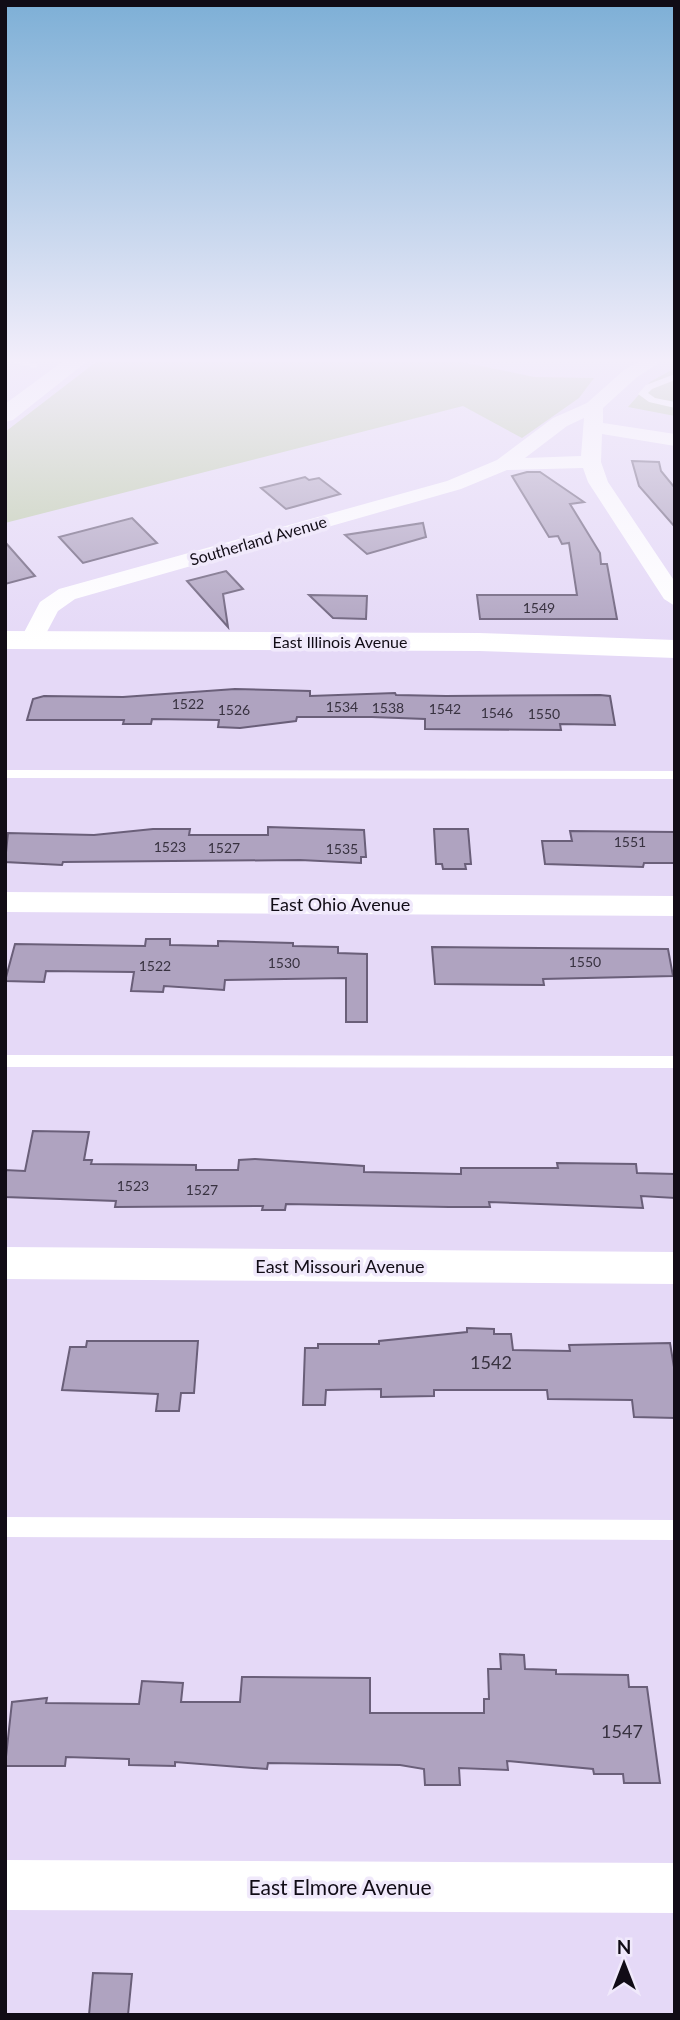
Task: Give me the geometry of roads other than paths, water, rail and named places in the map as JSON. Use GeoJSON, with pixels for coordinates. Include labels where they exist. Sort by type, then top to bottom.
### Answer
{"type":"FeatureCollection","features":[{"type":"Feature","properties":{"kind":"main road","name":"East Illinois Avenue"},"geometry":{"type":"LineString","coordinates":[[19,640],[219,652],[675,671]]}},
{"type":"Feature","properties":{"kind":"main road","name":"East Illinois Avenue"},"geometry":{"type":"LineString","coordinates":[[5,661],[479,642],[675,649]]}},
{"type":"Feature","properties":{"kind":"street","name":"Southerland Avenue"},"geometry":{"type":"LineString","coordinates":[[19,640],[48,607],[67,594],[454,485],[510,458],[590,458]]}},
{"type":"Feature","properties":{"kind":"street"},"geometry":{"type":"LineString","coordinates":[[590,458],[598,482],[675,599]]}},
{"type":"Feature","properties":{"kind":"street","name":"East Ohio Avenue"},"geometry":{"type":"LineString","coordinates":[[5,902],[675,906]]}},
{"type":"Feature","properties":{"kind":"street","name":"East Missouri Avenue"},"geometry":{"type":"LineString","coordinates":[[5,1263],[675,1268]]}},
{"type":"Feature","properties":{"kind":"street","name":"East Elmore Avenue"},"geometry":{"type":"LineString","coordinates":[[5,1885],[675,1888]]}},
{"type":"Feature","properties":{"kind":"lane"},"geometry":{"type":"LineString","coordinates":[[5,774],[675,775]]}},
{"type":"Feature","properties":{"kind":"lane"},"geometry":{"type":"LineString","coordinates":[[5,1060],[675,1062]]}},
{"type":"Feature","properties":{"kind":"lane"},"geometry":{"type":"LineString","coordinates":[[5,1527],[675,1530]]}}]}
